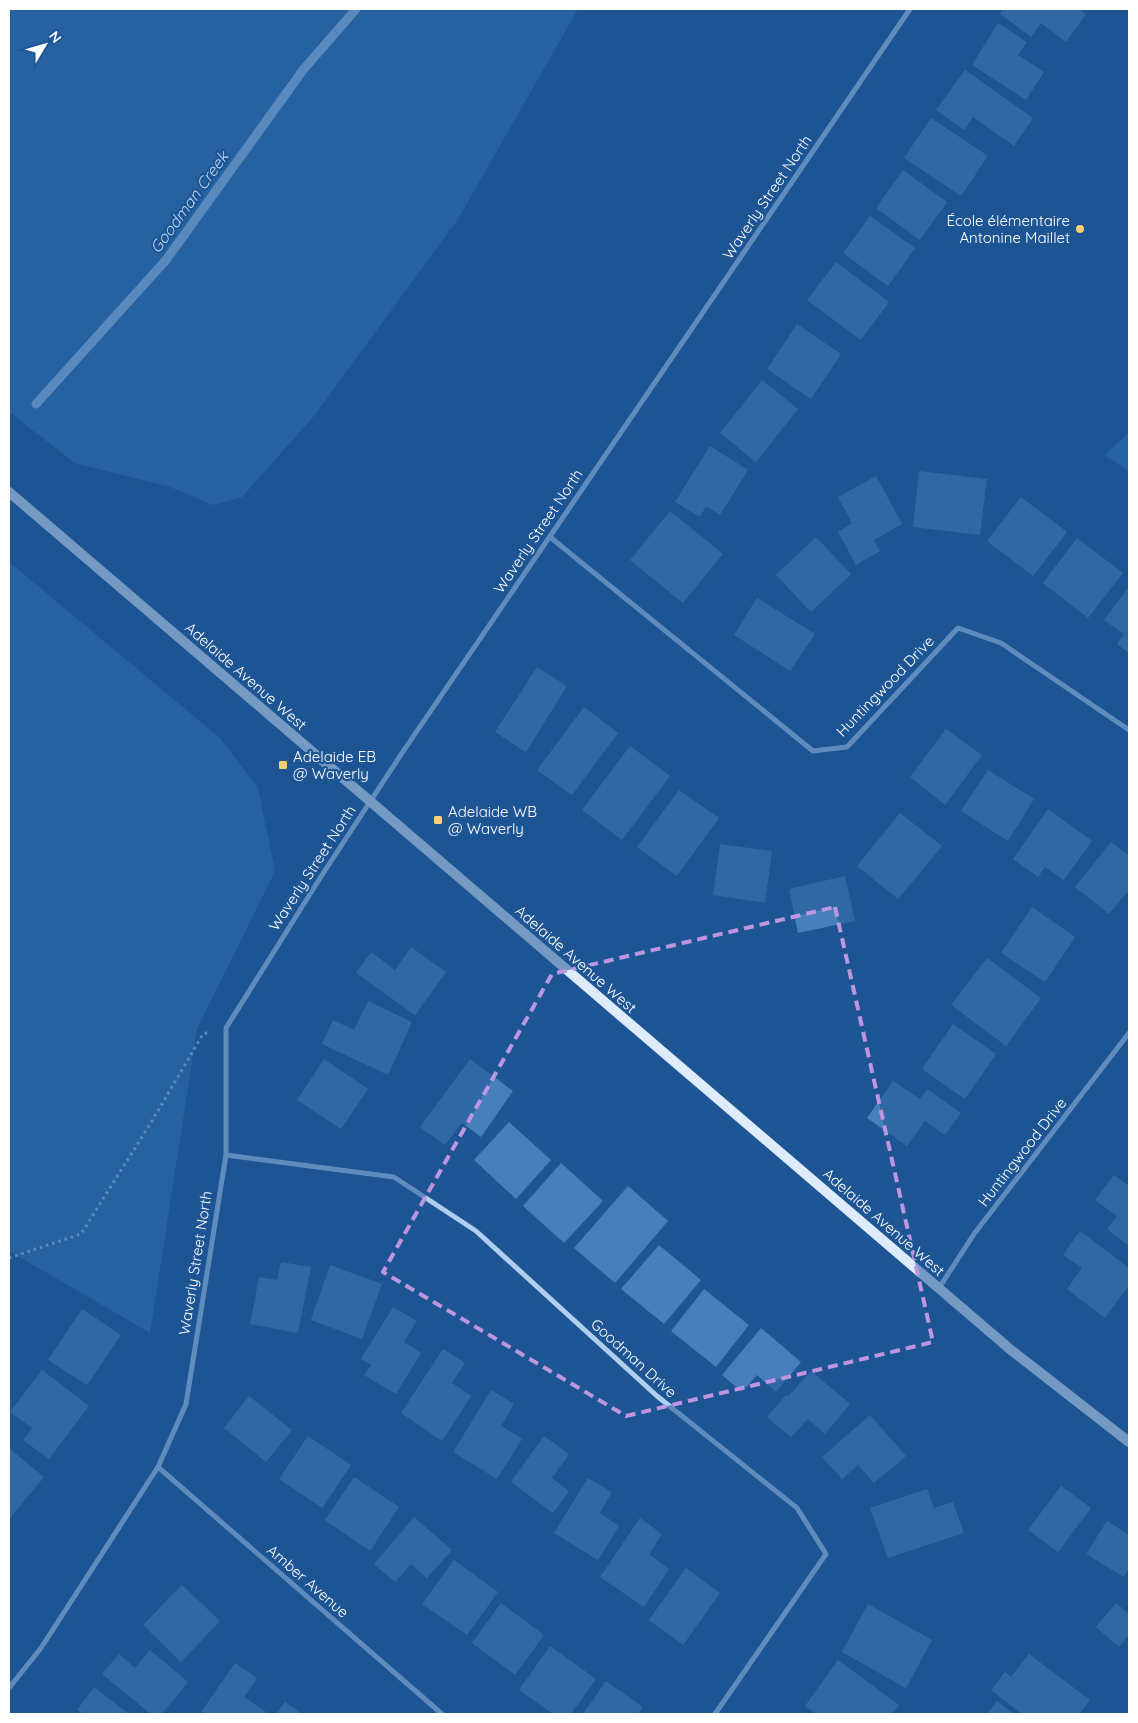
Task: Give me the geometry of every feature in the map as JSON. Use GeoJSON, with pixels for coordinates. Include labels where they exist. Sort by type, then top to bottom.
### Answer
{"type":"FeatureCollection","features":[{"type":"Feature","properties":{"kind":"main road","name":"Adelaide Avenue West"},"geometry":{"type":"LineString","coordinates":[[9,492],[1011,1350],[1129,1442]]}},
{"type":"Feature","properties":{"kind":"street","name":"Waverly Street North"},"geometry":{"type":"LineString","coordinates":[[9,1688],[41,1648],[158,1467],[186,1404],[226,1154],[226,1028],[370,802],[910,9]]}},
{"type":"Feature","properties":{"kind":"street","name":"Huntingwood Drive"},"geometry":{"type":"LineString","coordinates":[[550,537],[813,751],[847,747],[958,628],[1001,643],[1129,730]]}},
{"type":"Feature","properties":{"kind":"street","name":"Huntingwood Drive"},"geometry":{"type":"LineString","coordinates":[[938,1288],[974,1234],[1129,1033]]}},
{"type":"Feature","properties":{"kind":"street","name":"Goodman Drive"},"geometry":{"type":"LineString","coordinates":[[226,1154],[394,1176],[476,1231],[657,1396],[797,1508],[826,1554],[715,1714]]}},
{"type":"Feature","properties":{"kind":"street","name":"Amber Avenue"},"geometry":{"type":"LineString","coordinates":[[158,1467],[442,1714]]}},
{"type":"Feature","properties":{"kind":"path"},"geometry":{"type":"LineString","coordinates":[[9,1258],[81,1234],[152,1121],[203,1034],[226,1028]]}},
{"type":"Feature","properties":{"kind":"highlighted area"},"geometry":{"type":"Polygon","coordinates":[[[835,907],[933,1342],[626,1416],[383,1272],[552,974],[835,907]]]}},
{"type":"Feature","properties":{"kind":"shaded area"},"geometry":{"type":"Polygon","coordinates":[[[9,9],[578,9],[458,219],[314,416],[242,497],[213,505],[170,487],[75,463],[9,412],[9,9]]]}},
{"type":"Feature","properties":{"kind":"shaded area"},"geometry":{"type":"Polygon","coordinates":[[[1129,432],[1129,472],[1105,455],[1129,432]]]}},
{"type":"Feature","properties":{"kind":"shaded area"},"geometry":{"type":"Polygon","coordinates":[[[9,562],[220,738],[258,788],[275,871],[197,1029],[150,1333],[11,1252],[9,1255],[9,562]]]}},
{"type":"Feature","properties":{"kind":"building"},"geometry":{"type":"Polygon","coordinates":[[[1004,9],[1079,9],[1086,14],[1066,42],[1041,23],[1031,37],[1000,14],[1004,9]]]}},
{"type":"Feature","properties":{"kind":"building"},"geometry":{"type":"Polygon","coordinates":[[[998,23],[1027,42],[1018,55],[1044,72],[1026,100],[972,65],[998,23]]]}},
{"type":"Feature","properties":{"kind":"building"},"geometry":{"type":"Polygon","coordinates":[[[965,70],[1033,118],[1014,146],[973,117],[964,130],[936,110],[965,70]]]}},
{"type":"Feature","properties":{"kind":"building"},"geometry":{"type":"Polygon","coordinates":[[[931,118],[988,156],[961,196],[904,158],[931,118]]]}},
{"type":"Feature","properties":{"kind":"building"},"geometry":{"type":"Polygon","coordinates":[[[903,170],[947,202],[920,240],[876,208],[903,170]]]}},
{"type":"Feature","properties":{"kind":"building"},"geometry":{"type":"Polygon","coordinates":[[[870,216],[915,248],[888,286],[843,253],[870,216]]]}},
{"type":"Feature","properties":{"kind":"building"},"geometry":{"type":"Polygon","coordinates":[[[836,262],[889,302],[861,340],[807,300],[836,262]]]}},
{"type":"Feature","properties":{"kind":"building"},"geometry":{"type":"Polygon","coordinates":[[[797,324],[841,354],[811,399],[767,369],[797,324]]]}},
{"type":"Feature","properties":{"kind":"building"},"geometry":{"type":"Polygon","coordinates":[[[762,380],[798,409],[756,462],[720,433],[762,380]]]}},
{"type":"Feature","properties":{"kind":"building"},"geometry":{"type":"Polygon","coordinates":[[[710,446],[748,470],[720,515],[706,506],[700,517],[675,502],[710,446]]]}},
{"type":"Feature","properties":{"kind":"building"},"geometry":{"type":"Polygon","coordinates":[[[919,471],[987,479],[980,535],[913,527],[919,471]]]}},
{"type":"Feature","properties":{"kind":"building"},"geometry":{"type":"Polygon","coordinates":[[[876,476],[902,524],[874,540],[880,551],[856,565],[838,532],[852,523],[838,497],[876,476]]]}},
{"type":"Feature","properties":{"kind":"building"},"geometry":{"type":"Polygon","coordinates":[[[1021,497],[1067,532],[1033,576],[987,541],[1021,497]]]}},
{"type":"Feature","properties":{"kind":"building"},"geometry":{"type":"Polygon","coordinates":[[[670,511],[723,554],[683,603],[630,560],[670,511]]]}},
{"type":"Feature","properties":{"kind":"building"},"geometry":{"type":"Polygon","coordinates":[[[816,537],[851,574],[811,612],[776,575],[816,537]]]}},
{"type":"Feature","properties":{"kind":"building"},"geometry":{"type":"Polygon","coordinates":[[[1077,538],[1123,573],[1088,618],[1043,583],[1077,538]]]}},
{"type":"Feature","properties":{"kind":"building"},"geometry":{"type":"Polygon","coordinates":[[[1129,587],[1129,653],[1117,644],[1124,634],[1104,620],[1129,587]]]}},
{"type":"Feature","properties":{"kind":"building"},"geometry":{"type":"Polygon","coordinates":[[[757,598],[815,634],[790,671],[734,635],[757,598]]]}},
{"type":"Feature","properties":{"kind":"building"},"geometry":{"type":"Polygon","coordinates":[[[537,667],[567,686],[526,752],[495,732],[537,667]]]}},
{"type":"Feature","properties":{"kind":"building"},"geometry":{"type":"Polygon","coordinates":[[[584,707],[618,733],[572,795],[537,770],[584,707]]]}},
{"type":"Feature","properties":{"kind":"building"},"geometry":{"type":"Polygon","coordinates":[[[946,729],[982,755],[945,805],[910,777],[946,729]]]}},
{"type":"Feature","properties":{"kind":"building"},"geometry":{"type":"Polygon","coordinates":[[[630,746],[670,776],[622,840],[582,810],[630,746]]]}},
{"type":"Feature","properties":{"kind":"building"},"geometry":{"type":"Polygon","coordinates":[[[988,770],[1034,799],[1008,841],[961,811],[988,770]]]}},
{"type":"Feature","properties":{"kind":"building"},"geometry":{"type":"Polygon","coordinates":[[[679,790],[719,818],[677,876],[637,847],[679,790]]]}},
{"type":"Feature","properties":{"kind":"building"},"geometry":{"type":"Polygon","coordinates":[[[1048,809],[1092,841],[1064,880],[1045,867],[1038,877],[1013,859],[1048,809]]]}},
{"type":"Feature","properties":{"kind":"building"},"geometry":{"type":"Polygon","coordinates":[[[900,813],[942,846],[898,899],[857,866],[900,813]]]}},
{"type":"Feature","properties":{"kind":"building"},"geometry":{"type":"Polygon","coordinates":[[[1111,842],[1129,856],[1129,890],[1109,914],[1075,887],[1111,842]]]}},
{"type":"Feature","properties":{"kind":"building"},"geometry":{"type":"Polygon","coordinates":[[[720,844],[772,851],[765,903],[713,895],[720,844]]]}},
{"type":"Feature","properties":{"kind":"building"},"geometry":{"type":"Polygon","coordinates":[[[845,876],[855,921],[798,933],[789,889],[845,876]]]}},
{"type":"Feature","properties":{"kind":"building"},"geometry":{"type":"Polygon","coordinates":[[[1032,907],[1075,937],[1045,982],[1001,953],[1032,907]]]}},
{"type":"Feature","properties":{"kind":"building"},"geometry":{"type":"Polygon","coordinates":[[[411,947],[446,972],[415,1015],[356,973],[371,952],[395,970],[411,947]]]}},
{"type":"Feature","properties":{"kind":"building"},"geometry":{"type":"Polygon","coordinates":[[[987,958],[1041,998],[1006,1046],[951,1005],[987,958]]]}},
{"type":"Feature","properties":{"kind":"building"},"geometry":{"type":"Polygon","coordinates":[[[368,1001],[412,1022],[388,1075],[322,1044],[333,1020],[354,1030],[368,1001]]]}},
{"type":"Feature","properties":{"kind":"building"},"geometry":{"type":"Polygon","coordinates":[[[953,1024],[996,1054],[965,1099],[922,1069],[953,1024]]]}},
{"type":"Feature","properties":{"kind":"building"},"geometry":{"type":"Polygon","coordinates":[[[324,1059],[368,1089],[341,1129],[297,1100],[324,1059]]]}},
{"type":"Feature","properties":{"kind":"building"},"geometry":{"type":"Polygon","coordinates":[[[470,1059],[513,1091],[481,1137],[462,1123],[445,1145],[420,1127],[470,1059]]]}},
{"type":"Feature","properties":{"kind":"building"},"geometry":{"type":"Polygon","coordinates":[[[893,1081],[920,1099],[927,1089],[961,1113],[945,1135],[925,1121],[907,1146],[867,1118],[893,1081]]]}},
{"type":"Feature","properties":{"kind":"building"},"geometry":{"type":"Polygon","coordinates":[[[509,1122],[551,1160],[516,1199],[474,1160],[509,1122]]]}},
{"type":"Feature","properties":{"kind":"building"},"geometry":{"type":"Polygon","coordinates":[[[561,1163],[603,1201],[564,1243],[523,1206],[561,1163]]]}},
{"type":"Feature","properties":{"kind":"building"},"geometry":{"type":"Polygon","coordinates":[[[1114,1175],[1129,1186],[1129,1246],[1107,1229],[1117,1216],[1095,1200],[1114,1175]]]}},
{"type":"Feature","properties":{"kind":"building"},"geometry":{"type":"Polygon","coordinates":[[[628,1186],[668,1221],[615,1283],[574,1248],[628,1186]]]}},
{"type":"Feature","properties":{"kind":"building"},"geometry":{"type":"Polygon","coordinates":[[[1080,1231],[1129,1268],[1129,1285],[1105,1318],[1067,1289],[1082,1268],[1063,1255],[1080,1231]]]}},
{"type":"Feature","properties":{"kind":"building"},"geometry":{"type":"Polygon","coordinates":[[[659,1245],[701,1280],[664,1324],[621,1289],[659,1245]]]}},
{"type":"Feature","properties":{"kind":"building"},"geometry":{"type":"Polygon","coordinates":[[[281,1262],[311,1267],[298,1333],[250,1324],[259,1277],[277,1280],[281,1262]]]}},
{"type":"Feature","properties":{"kind":"building"},"geometry":{"type":"Polygon","coordinates":[[[330,1265],[382,1284],[362,1339],[311,1320],[330,1265]]]}},
{"type":"Feature","properties":{"kind":"building"},"geometry":{"type":"Polygon","coordinates":[[[704,1289],[749,1325],[716,1367],[671,1331],[704,1289]]]}},
{"type":"Feature","properties":{"kind":"building"},"geometry":{"type":"Polygon","coordinates":[[[393,1307],[417,1321],[404,1342],[421,1353],[396,1394],[364,1375],[371,1365],[361,1359],[393,1307]]]}},
{"type":"Feature","properties":{"kind":"building"},"geometry":{"type":"Polygon","coordinates":[[[82,1309],[121,1335],[87,1385],[48,1360],[82,1309]]]}},
{"type":"Feature","properties":{"kind":"building"},"geometry":{"type":"Polygon","coordinates":[[[761,1328],[801,1362],[776,1392],[757,1375],[742,1392],[722,1375],[761,1328]]]}},
{"type":"Feature","properties":{"kind":"building"},"geometry":{"type":"Polygon","coordinates":[[[443,1349],[465,1363],[452,1383],[471,1396],[442,1441],[401,1413],[443,1349]]]}},
{"type":"Feature","properties":{"kind":"building"},"geometry":{"type":"Polygon","coordinates":[[[42,1370],[89,1406],[49,1459],[23,1440],[32,1428],[10,1412],[42,1370]]]}},
{"type":"Feature","properties":{"kind":"building"},"geometry":{"type":"Polygon","coordinates":[[[811,1371],[850,1404],[825,1434],[808,1419],[791,1437],[767,1417],[811,1371]]]}},
{"type":"Feature","properties":{"kind":"building"},"geometry":{"type":"Polygon","coordinates":[[[491,1390],[514,1404],[501,1426],[522,1439],[497,1479],[453,1452],[491,1390]]]}},
{"type":"Feature","properties":{"kind":"building"},"geometry":{"type":"Polygon","coordinates":[[[249,1396],[292,1430],[266,1462],[224,1428],[249,1396]]]}},
{"type":"Feature","properties":{"kind":"building"},"geometry":{"type":"Polygon","coordinates":[[[870,1415],[906,1456],[874,1483],[858,1465],[842,1479],[822,1457],[870,1415]]]}},
{"type":"Feature","properties":{"kind":"building"},"geometry":{"type":"Polygon","coordinates":[[[308,1436],[351,1465],[322,1508],[279,1479],[308,1436]]]}},
{"type":"Feature","properties":{"kind":"building"},"geometry":{"type":"Polygon","coordinates":[[[544,1436],[569,1454],[552,1478],[569,1491],[553,1513],[511,1482],[544,1436]]]}},
{"type":"Feature","properties":{"kind":"building"},"geometry":{"type":"Polygon","coordinates":[[[9,1448],[44,1477],[9,1519],[9,1448]]]}},
{"type":"Feature","properties":{"kind":"building"},"geometry":{"type":"Polygon","coordinates":[[[354,1477],[399,1507],[370,1551],[325,1520],[354,1477]]]}},
{"type":"Feature","properties":{"kind":"building"},"geometry":{"type":"Polygon","coordinates":[[[588,1478],[612,1492],[600,1513],[619,1526],[598,1560],[554,1533],[588,1478]]]}},
{"type":"Feature","properties":{"kind":"building"},"geometry":{"type":"Polygon","coordinates":[[[1061,1486],[1091,1508],[1058,1552],[1028,1530],[1061,1486]]]}},
{"type":"Feature","properties":{"kind":"building"},"geometry":{"type":"Polygon","coordinates":[[[927,1489],[934,1508],[953,1502],[964,1533],[888,1558],[870,1508],[927,1489]]]}},
{"type":"Feature","properties":{"kind":"building"},"geometry":{"type":"Polygon","coordinates":[[[414,1517],[452,1550],[427,1578],[411,1564],[395,1582],[374,1564],[414,1517]]]}},
{"type":"Feature","properties":{"kind":"building"},"geometry":{"type":"Polygon","coordinates":[[[640,1518],[662,1534],[649,1554],[669,1569],[644,1607],[600,1577],[640,1518]]]}},
{"type":"Feature","properties":{"kind":"building"},"geometry":{"type":"Polygon","coordinates":[[[1107,1521],[1129,1535],[1129,1568],[1124,1577],[1086,1554],[1107,1521]]]}},
{"type":"Feature","properties":{"kind":"building"},"geometry":{"type":"Polygon","coordinates":[[[454,1560],[498,1592],[467,1635],[422,1604],[454,1560]]]}},
{"type":"Feature","properties":{"kind":"building"},"geometry":{"type":"Polygon","coordinates":[[[686,1568],[720,1593],[683,1645],[649,1620],[686,1568]]]}},
{"type":"Feature","properties":{"kind":"building"},"geometry":{"type":"Polygon","coordinates":[[[182,1585],[220,1621],[181,1662],[143,1625],[182,1585]]]}},
{"type":"Feature","properties":{"kind":"building"},"geometry":{"type":"Polygon","coordinates":[[[501,1603],[544,1635],[515,1675],[472,1643],[501,1603]]]}},
{"type":"Feature","properties":{"kind":"building"},"geometry":{"type":"Polygon","coordinates":[[[1116,1603],[1129,1614],[1129,1635],[1119,1647],[1096,1627],[1116,1603]]]}},
{"type":"Feature","properties":{"kind":"building"},"geometry":{"type":"Polygon","coordinates":[[[868,1604],[932,1640],[906,1688],[842,1652],[868,1604]]]}},
{"type":"Feature","properties":{"kind":"building"},"geometry":{"type":"Polygon","coordinates":[[[550,1646],[596,1679],[571,1714],[553,1714],[519,1690],[550,1646]]]}},
{"type":"Feature","properties":{"kind":"building"},"geometry":{"type":"Polygon","coordinates":[[[150,1650],[188,1682],[162,1714],[151,1714],[102,1674],[119,1654],[135,1668],[150,1650]]]}},
{"type":"Feature","properties":{"kind":"building"},"geometry":{"type":"Polygon","coordinates":[[[1029,1654],[1090,1700],[1079,1714],[1022,1714],[991,1690],[1005,1672],[1011,1677],[1029,1654]]]}},
{"type":"Feature","properties":{"kind":"building"},"geometry":{"type":"Polygon","coordinates":[[[838,1660],[899,1705],[892,1714],[816,1714],[805,1706],[838,1660]]]}},
{"type":"Feature","properties":{"kind":"building"},"geometry":{"type":"Polygon","coordinates":[[[235,1663],[257,1678],[244,1697],[266,1712],[265,1714],[204,1714],[201,1712],[235,1663]]]}},
{"type":"Feature","properties":{"kind":"building"},"geometry":{"type":"Polygon","coordinates":[[[606,1681],[643,1707],[638,1714],[583,1714],[606,1681]]]}},
{"type":"Feature","properties":{"kind":"building"},"geometry":{"type":"Polygon","coordinates":[[[94,1687],[129,1714],[83,1714],[77,1710],[94,1687]]]}},
{"type":"Feature","properties":{"kind":"building"},"geometry":{"type":"Polygon","coordinates":[[[997,1701],[1014,1714],[987,1714],[997,1701]]]}},
{"type":"Feature","properties":{"kind":"building"},"geometry":{"type":"Polygon","coordinates":[[[285,1702],[302,1714],[276,1714],[285,1702]]]}},
{"type":"Feature","properties":{"kind":"waterway","name":"Goodman Creek"},"geometry":{"type":"LineString","coordinates":[[36,404],[166,260],[303,70],[356,9]]}},
{"type":"Feature","properties":{"kind":"place","name":"École élémentaire Antonine Maillet"},"geometry":{"type":"Point","coordinates":[1080,229]}},
{"type":"Feature","properties":{"kind":"place","name":"Adelaide EB @ Waverly"},"geometry":{"type":"Point","coordinates":[283,765]}},
{"type":"Feature","properties":{"kind":"place","name":"Adelaide WB @ Waverly"},"geometry":{"type":"Point","coordinates":[438,820]}}]}
